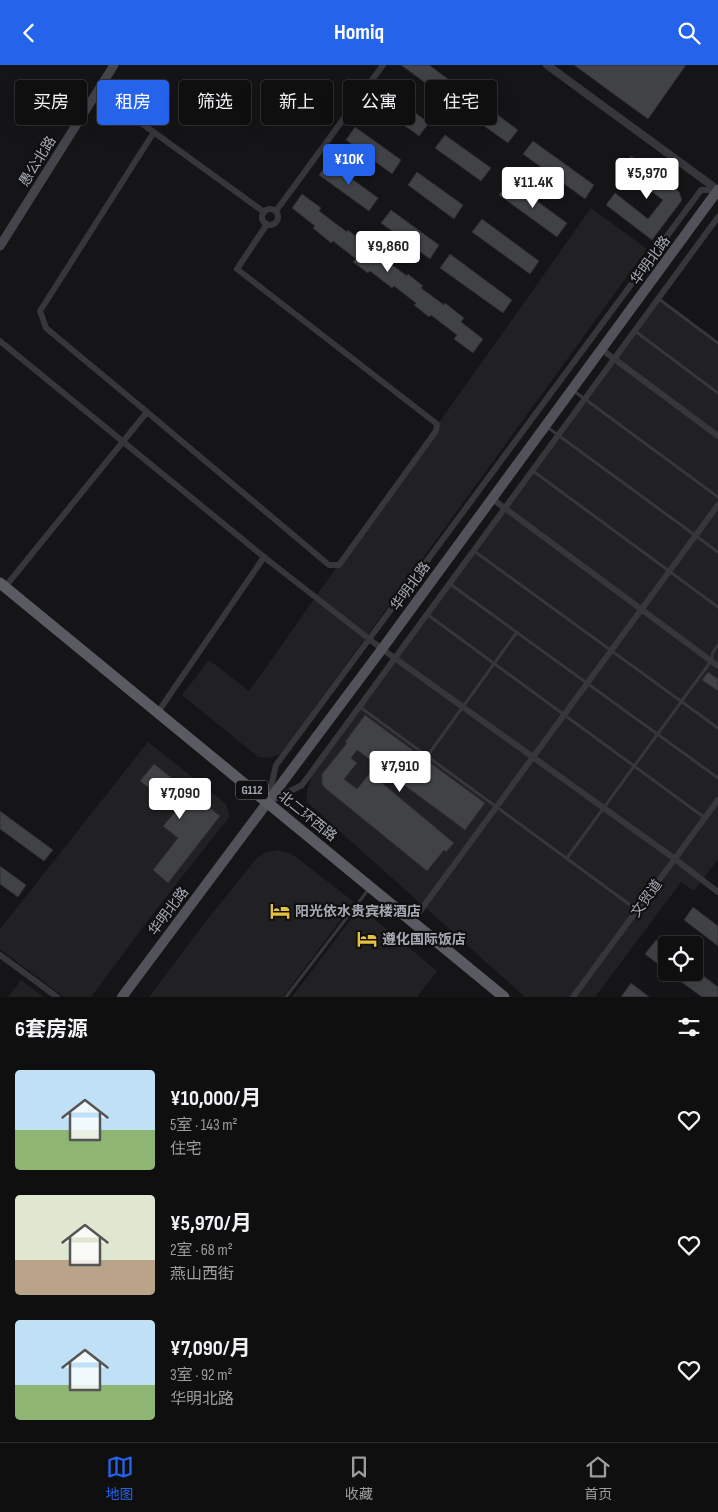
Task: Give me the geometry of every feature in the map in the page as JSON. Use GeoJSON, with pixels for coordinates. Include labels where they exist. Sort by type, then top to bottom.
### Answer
{"type":"FeatureCollection","features":[{"type":"Feature","properties":{"kind":"highway","name":"北二环西路"},"geometry":{"type":"LineString","coordinates":[[2,585],[504,997]]}},
{"type":"Feature","properties":{"kind":"main road","name":"愚公北路"},"geometry":{"type":"LineString","coordinates":[[104,80],[114,65]]}},
{"type":"Feature","properties":{"kind":"main road","name":"愚公北路"},"geometry":{"type":"LineString","coordinates":[[0,246],[97,91]]}},
{"type":"Feature","properties":{"kind":"main road","name":"华明北路"},"geometry":{"type":"LineString","coordinates":[[122,997],[382,649],[718,190]]}},
{"type":"Feature","properties":{"kind":"street"},"geometry":{"type":"LineString","coordinates":[[276,211],[383,65]]}},
{"type":"Feature","properties":{"kind":"street"},"geometry":{"type":"LineString","coordinates":[[547,65],[718,190]]}},
{"type":"Feature","properties":{"kind":"street"},"geometry":{"type":"LineString","coordinates":[[144,125],[264,212]]}},
{"type":"Feature","properties":{"kind":"street"},"geometry":{"type":"LineString","coordinates":[[154,132],[40,311],[46,328],[329,565],[339,565],[436,431],[437,425],[237,269],[267,224]]}},
{"type":"Feature","properties":{"kind":"street"},"geometry":{"type":"LineString","coordinates":[[267,802],[276,765],[701,190],[718,190]]}},
{"type":"Feature","properties":{"kind":"street"},"geometry":{"type":"LineString","coordinates":[[264,212],[268,209],[276,211]]}},
{"type":"Feature","properties":{"kind":"street"},"geometry":{"type":"LineString","coordinates":[[264,212],[263,219],[267,224],[272,225],[277,222],[276,211]]}},
{"type":"Feature","properties":{"kind":"street"},"geometry":{"type":"LineString","coordinates":[[267,802],[302,785],[718,217]]}},
{"type":"Feature","properties":{"kind":"street"},"geometry":{"type":"LineString","coordinates":[[0,341],[264,557],[382,649],[718,892]]}},
{"type":"Feature","properties":{"kind":"street"},"geometry":{"type":"LineString","coordinates":[[601,349],[718,436]]}},
{"type":"Feature","properties":{"kind":"street"},"geometry":{"type":"LineString","coordinates":[[2,585],[124,442],[147,412]]}},
{"type":"Feature","properties":{"kind":"street"},"geometry":{"type":"LineString","coordinates":[[491,498],[718,666]]}},
{"type":"Feature","properties":{"kind":"street"},"geometry":{"type":"LineString","coordinates":[[412,922],[718,505]]}},
{"type":"Feature","properties":{"kind":"street"},"geometry":{"type":"LineString","coordinates":[[158,712],[264,557]]}},
{"type":"Feature","properties":{"kind":"street","name":"文贸道"},"geometry":{"type":"LineString","coordinates":[[573,997],[718,800]]}},
{"type":"Feature","properties":{"kind":"street"},"geometry":{"type":"LineString","coordinates":[[0,955],[57,997]]}},
{"type":"Feature","properties":{"kind":"lane"},"geometry":{"type":"LineString","coordinates":[[658,299],[718,343]]}},
{"type":"Feature","properties":{"kind":"lane"},"geometry":{"type":"LineString","coordinates":[[635,331],[718,393]]}},
{"type":"Feature","properties":{"kind":"lane"},"geometry":{"type":"LineString","coordinates":[[571,389],[718,497]]}},
{"type":"Feature","properties":{"kind":"lane"},"geometry":{"type":"LineString","coordinates":[[545,425],[718,552]]}},
{"type":"Feature","properties":{"kind":"lane"},"geometry":{"type":"LineString","coordinates":[[532,471],[718,607]]}},
{"type":"Feature","properties":{"kind":"lane"},"geometry":{"type":"LineString","coordinates":[[474,551],[718,728]]}},
{"type":"Feature","properties":{"kind":"lane"},"geometry":{"type":"LineString","coordinates":[[450,584],[718,779]]}},
{"type":"Feature","properties":{"kind":"lane"},"geometry":{"type":"LineString","coordinates":[[427,614],[705,818]]}},
{"type":"Feature","properties":{"kind":"lane"},"geometry":{"type":"LineString","coordinates":[[428,756],[517,632]]}},
{"type":"Feature","properties":{"kind":"lane"},"geometry":{"type":"LineString","coordinates":[[567,858],[712,661],[712,652],[718,645]]}},
{"type":"Feature","properties":{"kind":"lane"},"geometry":{"type":"LineString","coordinates":[[360,706],[637,909]]}},
{"type":"Feature","properties":{"kind":"lane"},"geometry":{"type":"LineString","coordinates":[[286,997],[370,887]]}},
{"type":"Feature","properties":{"kind":"shaded area"},"geometry":{"type":"Polygon","coordinates":[[[591,208],[647,249],[281,754],[269,758],[258,757],[182,695],[209,660],[249,691],[591,208]]]}},
{"type":"Feature","properties":{"kind":"shaded area"},"geometry":{"type":"Polygon","coordinates":[[[660,299],[718,343],[718,859],[694,891],[681,882],[595,997],[525,997],[307,802],[307,789],[314,772],[660,299]]]}},
{"type":"Feature","properties":{"kind":"shaded area"},"geometry":{"type":"Polygon","coordinates":[[[148,742],[226,804],[230,816],[155,911],[91,997],[64,997],[0,949],[0,929],[148,742]]]}},
{"type":"Feature","properties":{"kind":"shaded area","name":"阳光依水贵宾楼酒店"},"geometry":{"type":"Polygon","coordinates":[[[278,850],[292,854],[354,902],[283,997],[149,997],[206,921],[256,859],[264,853],[278,850]]]}},
{"type":"Feature","properties":{"kind":"shaded area","name":"遵化国际饭店"},"geometry":{"type":"Polygon","coordinates":[[[360,907],[437,971],[417,997],[292,997],[360,907]]]}},
{"type":"Feature","properties":{"kind":"shaded area"},"geometry":{"type":"Polygon","coordinates":[[[21,980],[44,997],[8,997],[21,980]]]}},
{"type":"Feature","properties":{"kind":"building"},"geometry":{"type":"Polygon","coordinates":[[[401,65],[429,65],[449,80],[425,80],[425,83],[401,65]]]}},
{"type":"Feature","properties":{"kind":"building"},"geometry":{"type":"Polygon","coordinates":[[[574,65],[686,65],[648,119],[574,65]]]}},
{"type":"Feature","properties":{"kind":"building"},"geometry":{"type":"Polygon","coordinates":[[[415,113],[425,120],[425,125],[427,125],[419,136],[404,125],[415,125],[415,113]]]}},
{"type":"Feature","properties":{"kind":"building"},"geometry":{"type":"Polygon","coordinates":[[[497,114],[518,130],[508,143],[483,125],[497,125],[497,114]]]}},
{"type":"Feature","properties":{"kind":"building"},"geometry":{"type":"Polygon","coordinates":[[[355,127],[401,160],[392,174],[346,140],[355,127]]]}},
{"type":"Feature","properties":{"kind":"building"},"geometry":{"type":"Polygon","coordinates":[[[445,135],[491,168],[481,181],[435,148],[445,135]]]}},
{"type":"Feature","properties":{"kind":"building"},"geometry":{"type":"Polygon","coordinates":[[[533,141],[594,185],[585,199],[523,154],[533,141]]]}},
{"type":"Feature","properties":{"kind":"building"},"geometry":{"type":"Polygon","coordinates":[[[631,156],[679,192],[682,200],[652,240],[606,205],[615,193],[648,219],[663,200],[622,169],[631,156]]]}},
{"type":"Feature","properties":{"kind":"building"},"geometry":{"type":"Polygon","coordinates":[[[329,162],[378,198],[369,211],[319,175],[329,162]]]}},
{"type":"Feature","properties":{"kind":"building"},"geometry":{"type":"Polygon","coordinates":[[[417,172],[463,205],[454,219],[408,185],[417,172]]]}},
{"type":"Feature","properties":{"kind":"building"},"geometry":{"type":"Polygon","coordinates":[[[509,181],[567,223],[557,237],[499,195],[509,181]]]}},
{"type":"Feature","properties":{"kind":"building"},"geometry":{"type":"Polygon","coordinates":[[[302,194],[321,208],[319,211],[363,242],[361,245],[407,276],[408,274],[423,286],[421,288],[464,318],[461,322],[483,339],[473,353],[454,339],[457,335],[431,315],[429,317],[414,305],[416,303],[394,286],[392,288],[370,271],[368,273],[353,262],[356,259],[333,241],[331,243],[313,228],[315,226],[292,208],[302,194]]]}},
{"type":"Feature","properties":{"kind":"building"},"geometry":{"type":"Polygon","coordinates":[[[391,210],[439,245],[430,259],[381,223],[391,210]]]}},
{"type":"Feature","properties":{"kind":"building"},"geometry":{"type":"Polygon","coordinates":[[[482,219],[539,261],[530,274],[472,232],[482,219]]]}},
{"type":"Feature","properties":{"kind":"building"},"geometry":{"type":"Polygon","coordinates":[[[450,254],[512,300],[503,313],[440,268],[450,254]]]}},
{"type":"Feature","properties":{"kind":"building"},"geometry":{"type":"Polygon","coordinates":[[[708,672],[718,679],[718,691],[702,680],[708,672]]]}},
{"type":"Feature","properties":{"kind":"building"},"geometry":{"type":"Polygon","coordinates":[[[365,715],[485,803],[465,830],[357,750],[351,758],[357,763],[344,779],[357,789],[370,773],[454,843],[446,852],[444,850],[427,871],[322,784],[322,774],[347,743],[345,742],[365,715]]]}},
{"type":"Feature","properties":{"kind":"building"},"geometry":{"type":"Polygon","coordinates":[[[154,764],[220,816],[168,883],[153,870],[178,838],[163,826],[177,810],[140,781],[154,764]]]}},
{"type":"Feature","properties":{"kind":"building"},"geometry":{"type":"Polygon","coordinates":[[[0,811],[53,850],[44,861],[0,829],[0,811]]]}},
{"type":"Feature","properties":{"kind":"building"},"geometry":{"type":"Polygon","coordinates":[[[0,866],[26,885],[18,897],[0,884],[0,866]]]}},
{"type":"Feature","properties":{"kind":"building"},"geometry":{"type":"Polygon","coordinates":[[[693,907],[718,926],[718,946],[684,920],[693,907]]]}},
{"type":"Feature","properties":{"kind":"building"},"geometry":{"type":"Polygon","coordinates":[[[656,940],[658,942],[658,964],[645,954],[656,940]]]}},
{"type":"Feature","properties":{"kind":"building"},"geometry":{"type":"Polygon","coordinates":[[[703,976],[718,987],[718,997],[702,997],[680,981],[703,981],[703,976]]]}},
{"type":"Feature","properties":{"kind":"building"},"geometry":{"type":"Polygon","coordinates":[[[631,983],[649,997],[621,997],[631,983]]]}},
{"type":"Feature","properties":{"kind":"place","name":"阳光依水贵宾楼酒店"},"geometry":{"type":"Point","coordinates":[280,911]}},
{"type":"Feature","properties":{"kind":"place","name":"遵化国际饭店"},"geometry":{"type":"Point","coordinates":[367,939]}}]}
